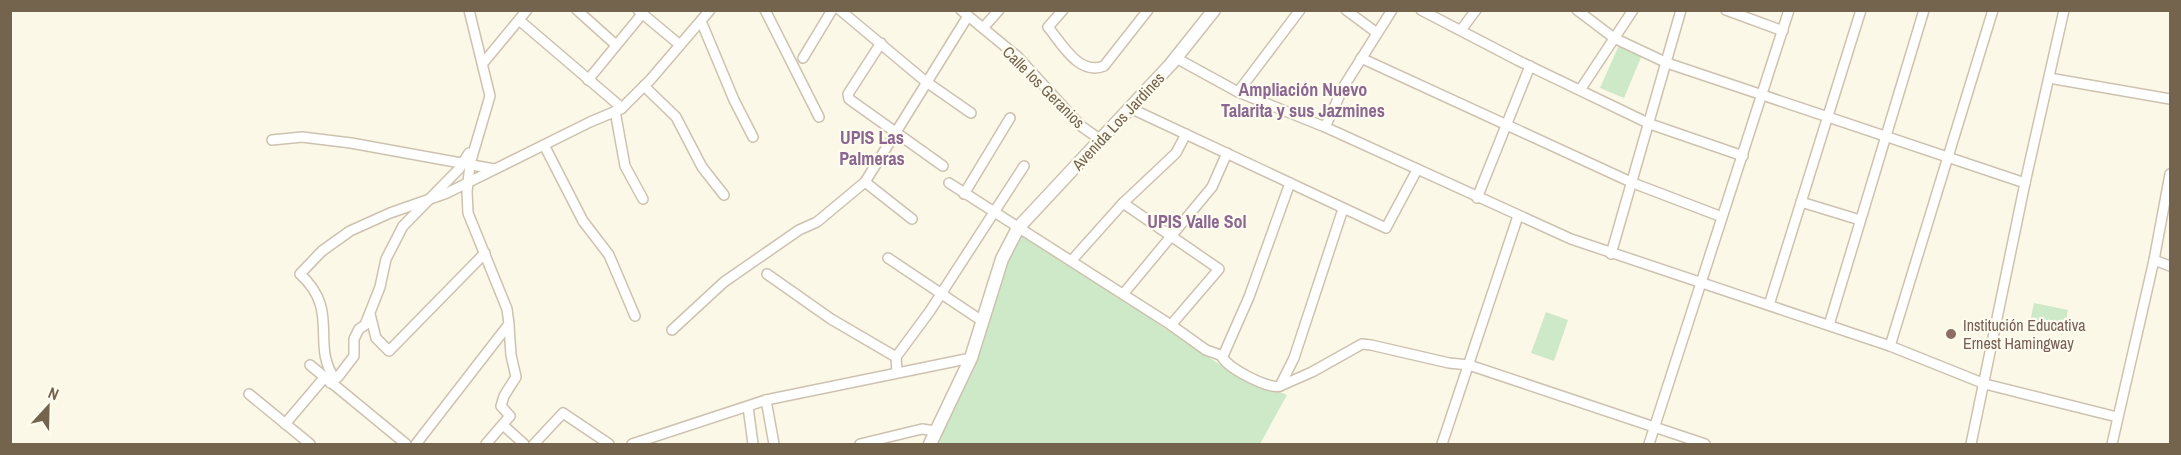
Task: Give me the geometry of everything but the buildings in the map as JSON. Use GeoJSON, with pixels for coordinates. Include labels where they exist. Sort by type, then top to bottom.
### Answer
{"type":"FeatureCollection","features":[{"type":"Feature","properties":{"kind":"street"},"geometry":{"type":"LineString","coordinates":[[469,10],[484,62],[490,96],[467,163],[468,213],[507,309],[508,340],[516,377],[501,406],[510,416],[486,444]]}},
{"type":"Feature","properties":{"kind":"street"},"geometry":{"type":"LineString","coordinates":[[484,62],[527,10]]}},
{"type":"Feature","properties":{"kind":"street"},"geometry":{"type":"LineString","coordinates":[[577,10],[589,14],[616,45]]}},
{"type":"Feature","properties":{"kind":"street"},"geometry":{"type":"LineString","coordinates":[[330,380],[324,349],[324,319],[319,295],[300,274],[322,251],[350,231],[390,213],[429,200],[619,110],[644,86],[710,10]]}},
{"type":"Feature","properties":{"kind":"street"},"geometry":{"type":"LineString","coordinates":[[765,10],[819,117]]}},
{"type":"Feature","properties":{"kind":"street"},"geometry":{"type":"LineString","coordinates":[[803,58],[832,10]]}},
{"type":"Feature","properties":{"kind":"street"},"geometry":{"type":"LineString","coordinates":[[840,10],[925,81],[971,113]]}},
{"type":"Feature","properties":{"kind":"street"},"geometry":{"type":"LineString","coordinates":[[983,28],[999,10]]}},
{"type":"Feature","properties":{"kind":"street"},"geometry":{"type":"LineString","coordinates":[[1063,10],[1048,27],[1074,58],[1086,68],[1094,70],[1104,66],[1148,10]]}},
{"type":"Feature","properties":{"kind":"street","name":"Avenida Los Jardines"},"geometry":{"type":"LineString","coordinates":[[930,444],[971,358],[1002,259],[1018,228],[1176,58],[1214,10]]}},
{"type":"Feature","properties":{"kind":"street"},"geometry":{"type":"LineString","coordinates":[[1239,92],[1300,10]]}},
{"type":"Feature","properties":{"kind":"street"},"geometry":{"type":"LineString","coordinates":[[1346,10],[1377,33]]}},
{"type":"Feature","properties":{"kind":"street"},"geometry":{"type":"LineString","coordinates":[[1324,127],[1344,86],[1392,10]]}},
{"type":"Feature","properties":{"kind":"street"},"geometry":{"type":"LineString","coordinates":[[1421,10],[1650,124],[1743,156]]}},
{"type":"Feature","properties":{"kind":"street"},"geometry":{"type":"LineString","coordinates":[[1461,30],[1476,10]]}},
{"type":"Feature","properties":{"kind":"street"},"geometry":{"type":"LineString","coordinates":[[1577,10],[1614,38],[1667,63],[2025,183]]}},
{"type":"Feature","properties":{"kind":"street"},"geometry":{"type":"LineString","coordinates":[[1580,90],[1634,10]]}},
{"type":"Feature","properties":{"kind":"street"},"geometry":{"type":"LineString","coordinates":[[1611,254],[1682,10]]}},
{"type":"Feature","properties":{"kind":"street"},"geometry":{"type":"LineString","coordinates":[[1726,10],[1783,31]]}},
{"type":"Feature","properties":{"kind":"street"},"geometry":{"type":"LineString","coordinates":[[1649,444],[1722,217],[1764,96],[1789,10]]}},
{"type":"Feature","properties":{"kind":"street"},"geometry":{"type":"LineString","coordinates":[[1769,305],[1861,10]]}},
{"type":"Feature","properties":{"kind":"street"},"geometry":{"type":"LineString","coordinates":[[1829,325],[1924,10]]}},
{"type":"Feature","properties":{"kind":"street"},"geometry":{"type":"LineString","coordinates":[[1890,346],[1993,10]]}},
{"type":"Feature","properties":{"kind":"street"},"geometry":{"type":"LineString","coordinates":[[1971,444],[2025,183],[2064,11]]}},
{"type":"Feature","properties":{"kind":"street"},"geometry":{"type":"LineString","coordinates":[[588,80],[640,12],[680,45]]}},
{"type":"Feature","properties":{"kind":"street"},"geometry":{"type":"LineString","coordinates":[[672,330],[724,282],[799,230],[817,222],[865,182],[964,13]]}},
{"type":"Feature","properties":{"kind":"street","name":"Calle los Geranios"},"geometry":{"type":"LineString","coordinates":[[964,13],[1018,57],[1081,126],[1101,140]]}},
{"type":"Feature","properties":{"kind":"street"},"geometry":{"type":"LineString","coordinates":[[519,20],[619,110],[625,166],[643,199]]}},
{"type":"Feature","properties":{"kind":"street"},"geometry":{"type":"LineString","coordinates":[[701,21],[734,100],[753,136]]}},
{"type":"Feature","properties":{"kind":"street"},"geometry":{"type":"LineString","coordinates":[[881,43],[848,94],[849,99],[895,134],[943,166]]}},
{"type":"Feature","properties":{"kind":"street"},"geometry":{"type":"LineString","coordinates":[[1176,58],[1239,92],[1324,127],[1518,216],[1611,254],[1890,346],[1984,384],[2117,417]]}},
{"type":"Feature","properties":{"kind":"street"},"geometry":{"type":"LineString","coordinates":[[1361,58],[1633,183],[1722,217]]}},
{"type":"Feature","properties":{"kind":"street"},"geometry":{"type":"LineString","coordinates":[[1477,198],[1530,66]]}},
{"type":"Feature","properties":{"kind":"street"},"geometry":{"type":"LineString","coordinates":[[2049,78],[2170,99]]}},
{"type":"Feature","properties":{"kind":"street"},"geometry":{"type":"LineString","coordinates":[[644,86],[676,117],[702,167],[724,195]]}},
{"type":"Feature","properties":{"kind":"street"},"geometry":{"type":"LineString","coordinates":[[1130,108],[1386,228],[1417,170]]}},
{"type":"Feature","properties":{"kind":"street"},"geometry":{"type":"LineString","coordinates":[[964,194],[1010,118]]}},
{"type":"Feature","properties":{"kind":"street"},"geometry":{"type":"LineString","coordinates":[[1072,261],[1123,203],[1176,153],[1186,134]]}},
{"type":"Feature","properties":{"kind":"street"},"geometry":{"type":"LineString","coordinates":[[272,140],[302,137],[341,142],[467,163],[494,170]]}},
{"type":"Feature","properties":{"kind":"street"},"geometry":{"type":"LineString","coordinates":[[543,145],[583,221],[609,255],[635,316]]}},
{"type":"Feature","properties":{"kind":"street"},"geometry":{"type":"LineString","coordinates":[[1124,293],[1212,187],[1227,153]]}},
{"type":"Feature","properties":{"kind":"street"},"geometry":{"type":"LineString","coordinates":[[285,423],[354,356],[354,339],[370,312],[392,244],[410,217],[467,163]]}},
{"type":"Feature","properties":{"kind":"street"},"geometry":{"type":"LineString","coordinates":[[897,372],[896,357],[1024,166]]}},
{"type":"Feature","properties":{"kind":"street"},"geometry":{"type":"LineString","coordinates":[[2112,444],[2167,207],[2170,174]]}},
{"type":"Feature","properties":{"kind":"street"},"geometry":{"type":"LineString","coordinates":[[865,182],[912,219]]}},
{"type":"Feature","properties":{"kind":"street"},"geometry":{"type":"LineString","coordinates":[[949,183],[1124,293],[1206,350],[1221,355],[1224,362],[1233,369],[1272,388],[1312,372],[1362,344],[1449,363],[1469,365],[1705,444]]}},
{"type":"Feature","properties":{"kind":"street"},"geometry":{"type":"LineString","coordinates":[[1221,355],[1249,297],[1290,183]]}},
{"type":"Feature","properties":{"kind":"street"},"geometry":{"type":"LineString","coordinates":[[1801,202],[1860,220]]}},
{"type":"Feature","properties":{"kind":"street"},"geometry":{"type":"LineString","coordinates":[[1123,203],[1219,269],[1171,325]]}},
{"type":"Feature","properties":{"kind":"street"},"geometry":{"type":"LineString","coordinates":[[1280,386],[1294,358],[1343,209]]}},
{"type":"Feature","properties":{"kind":"street"},"geometry":{"type":"LineString","coordinates":[[1442,444],[1518,216]]}},
{"type":"Feature","properties":{"kind":"street"},"geometry":{"type":"LineString","coordinates":[[370,312],[373,332],[389,351],[485,253]]}},
{"type":"Feature","properties":{"kind":"street"},"geometry":{"type":"LineString","coordinates":[[888,258],[982,321]]}},
{"type":"Feature","properties":{"kind":"street"},"geometry":{"type":"LineString","coordinates":[[2154,260],[2170,266]]}},
{"type":"Feature","properties":{"kind":"street"},"geometry":{"type":"LineString","coordinates":[[767,274],[831,320],[896,357]]}},
{"type":"Feature","properties":{"kind":"street"},"geometry":{"type":"LineString","coordinates":[[416,444],[509,324]]}},
{"type":"Feature","properties":{"kind":"street"},"geometry":{"type":"LineString","coordinates":[[632,444],[766,400],[971,358]]}},
{"type":"Feature","properties":{"kind":"street"},"geometry":{"type":"LineString","coordinates":[[310,366],[330,380],[405,444]]}},
{"type":"Feature","properties":{"kind":"street"},"geometry":{"type":"LineString","coordinates":[[249,394],[310,444]]}},
{"type":"Feature","properties":{"kind":"street"},"geometry":{"type":"LineString","coordinates":[[766,400],[774,444]]}},
{"type":"Feature","properties":{"kind":"street"},"geometry":{"type":"LineString","coordinates":[[748,407],[753,444]]}},
{"type":"Feature","properties":{"kind":"street"},"geometry":{"type":"LineString","coordinates":[[534,444],[563,413],[609,444]]}},
{"type":"Feature","properties":{"kind":"street"},"geometry":{"type":"LineString","coordinates":[[503,425],[524,444]]}},
{"type":"Feature","properties":{"kind":"street"},"geometry":{"type":"LineString","coordinates":[[860,444],[922,429],[935,431]]}},
{"type":"Feature","properties":{"kind":"green space"},"geometry":{"type":"Polygon","coordinates":[[[1619,45],[1642,55],[1624,98],[1600,88],[1619,45]]]}},
{"type":"Feature","properties":{"kind":"green space"},"geometry":{"type":"Polygon","coordinates":[[[1021,233],[1222,366],[1287,395],[1260,444],[937,444],[977,360],[1003,275],[1021,233]]]}},
{"type":"Feature","properties":{"kind":"green space"},"geometry":{"type":"Polygon","coordinates":[[[2034,303],[2068,310],[2064,329],[2030,322],[2034,303]]]}},
{"type":"Feature","properties":{"kind":"green space"},"geometry":{"type":"Polygon","coordinates":[[[1546,312],[1568,320],[1554,361],[1531,353],[1546,312]]]}},
{"type":"Feature","properties":{"kind":"place","name":"Institución Educativa Ernest Hamingway"},"geometry":{"type":"Point","coordinates":[1951,334]}},
{"type":"Feature","properties":{"kind":"district","name":"Ampliación Nuevo Talarita y sus Jazmines"},"geometry":{"type":"Point","coordinates":[1303,100]}},
{"type":"Feature","properties":{"kind":"district","name":"UPIS Las Palmeras"},"geometry":{"type":"Point","coordinates":[872,147]}},
{"type":"Feature","properties":{"kind":"district","name":"UPIS Valle Sol"},"geometry":{"type":"Point","coordinates":[1197,221]}}]}
